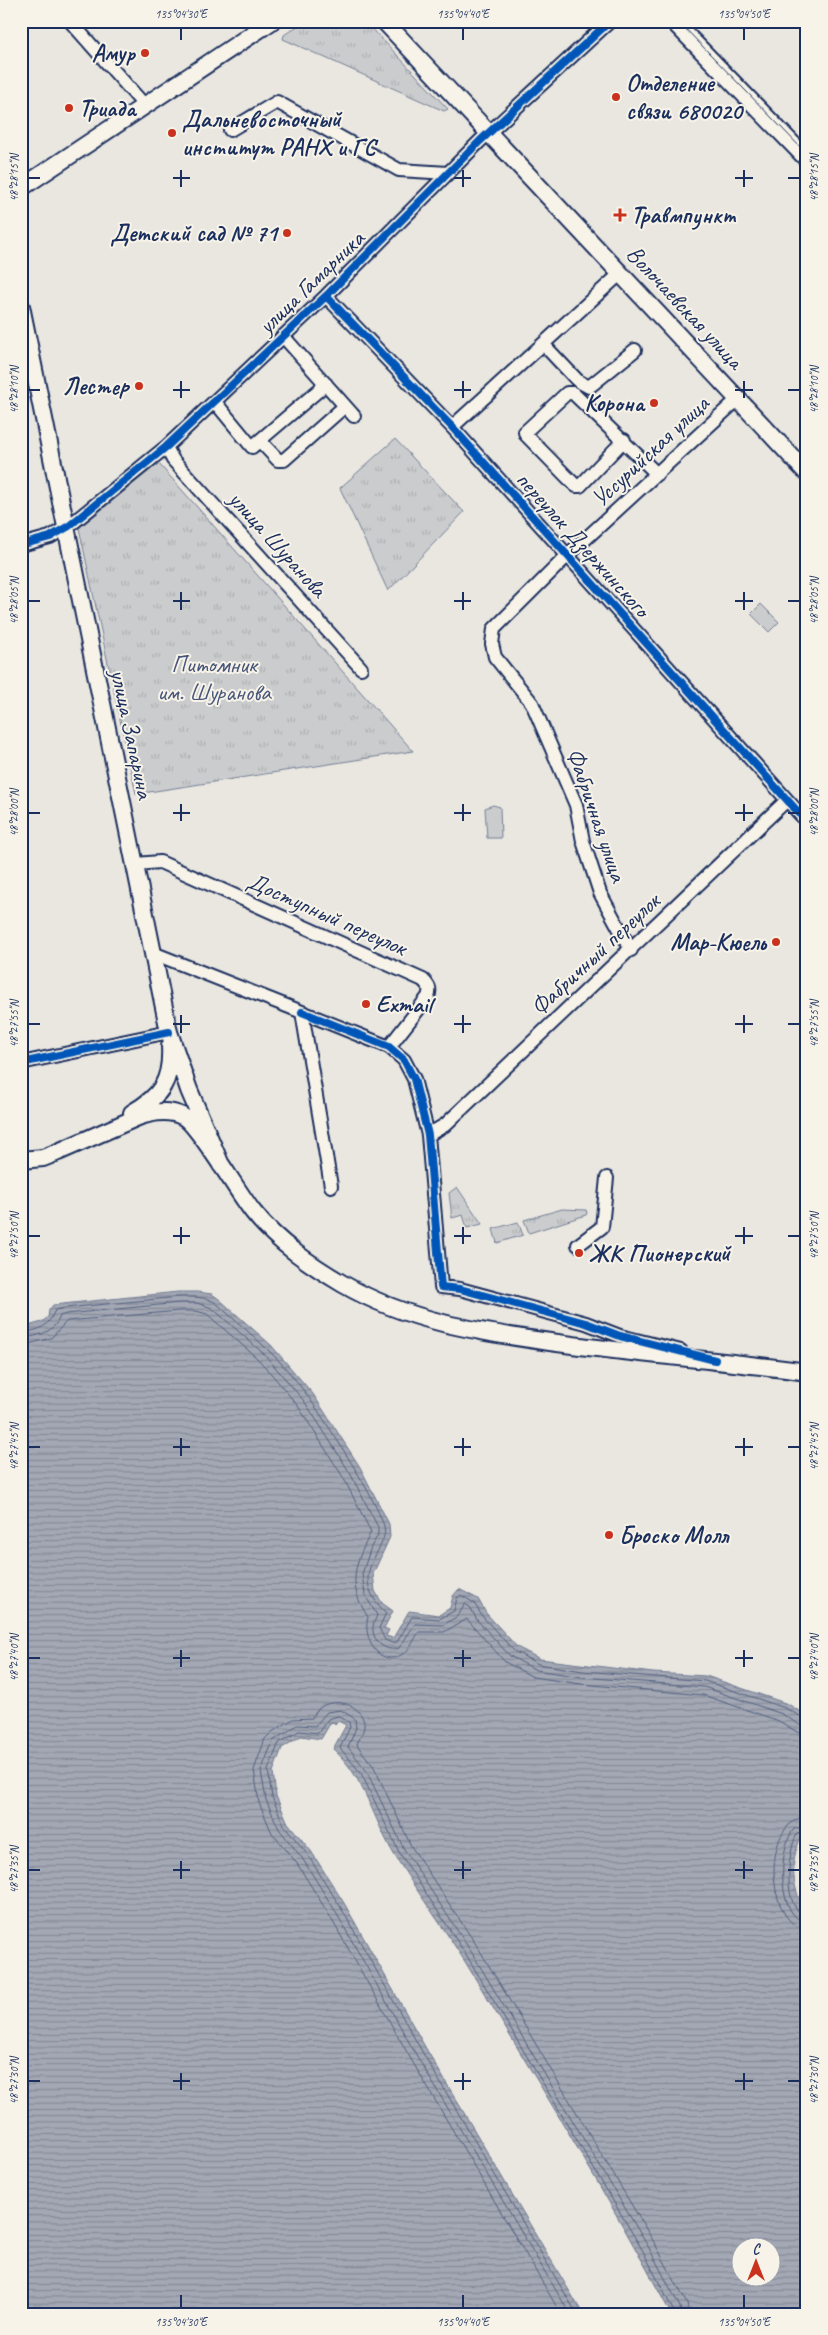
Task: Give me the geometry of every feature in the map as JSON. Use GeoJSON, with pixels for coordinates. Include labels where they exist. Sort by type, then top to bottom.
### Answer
{"type":"FeatureCollection","features":[{"type":"Feature","properties":{"kind":"main road"},"geometry":{"type":"LineString","coordinates":[[21,188],[272,21]]}},
{"type":"Feature","properties":{"kind":"main road","name":"Волочаевская улица"},"geometry":{"type":"LineString","coordinates":[[384,21],[807,473]]}},
{"type":"Feature","properties":{"kind":"main road"},"geometry":{"type":"LineString","coordinates":[[673,21],[807,159]]}},
{"type":"Feature","properties":{"kind":"main road","name":"улица Запарина"},"geometry":{"type":"LineString","coordinates":[[21,306],[169,1032],[189,1090],[221,1165]]}},
{"type":"Feature","properties":{"kind":"main road"},"geometry":{"type":"LineString","coordinates":[[101,1133],[155,1098],[164,1085],[169,1072],[169,1032]]}},
{"type":"Feature","properties":{"kind":"main road"},"geometry":{"type":"LineString","coordinates":[[21,1160],[43,1158],[149,1113],[166,1112],[183,1116],[196,1129],[255,1214],[281,1240],[312,1265],[381,1304],[467,1330],[619,1352],[715,1360],[807,1372]]}},
{"type":"Feature","properties":{"kind":"street"},"geometry":{"type":"LineString","coordinates":[[70,21],[145,106]]}},
{"type":"Feature","properties":{"kind":"street","name":"улица Гамарника"},"geometry":{"type":"LineString","coordinates":[[21,545],[50,538],[66,526],[69,526],[166,447],[326,296],[448,173],[610,21]]}},
{"type":"Feature","properties":{"kind":"street"},"geometry":{"type":"LineString","coordinates":[[230,130],[274,103],[280,103],[399,170],[448,173]]}},
{"type":"Feature","properties":{"kind":"street"},"geometry":{"type":"LineString","coordinates":[[452,427],[621,273]]}},
{"type":"Feature","properties":{"kind":"street","name":"переулок Дзержинского"},"geometry":{"type":"LineString","coordinates":[[326,296],[452,427],[807,822]]}},
{"type":"Feature","properties":{"kind":"street"},"geometry":{"type":"LineString","coordinates":[[283,336],[354,416]]}},
{"type":"Feature","properties":{"kind":"street"},"geometry":{"type":"LineString","coordinates":[[542,344],[578,381],[589,387],[635,350]]}},
{"type":"Feature","properties":{"kind":"street"},"geometry":{"type":"LineString","coordinates":[[215,402],[252,447],[326,384]]}},
{"type":"Feature","properties":{"kind":"street"},"geometry":{"type":"LineString","coordinates":[[624,440],[580,486],[576,486],[526,436],[525,432],[554,404],[570,392],[624,440],[657,474]]}},
{"type":"Feature","properties":{"kind":"street","name":"Уссурийская улица"},"geometry":{"type":"LineString","coordinates":[[568,555],[738,399]]}},
{"type":"Feature","properties":{"kind":"street"},"geometry":{"type":"LineString","coordinates":[[260,441],[278,460],[284,460],[345,406]]}},
{"type":"Feature","properties":{"kind":"street","name":"улица Шуранова"},"geometry":{"type":"LineString","coordinates":[[166,447],[174,460],[361,668]]}},
{"type":"Feature","properties":{"kind":"street","name":"Фабричная улица"},"geometry":{"type":"LineString","coordinates":[[568,555],[494,630],[492,644],[495,657],[532,703],[576,805],[583,841],[598,887],[631,950]]}},
{"type":"Feature","properties":{"kind":"street","name":"Фабричный переулок"},"geometry":{"type":"LineString","coordinates":[[428,1135],[446,1126],[788,800]]}},
{"type":"Feature","properties":{"kind":"street","name":"Доступный переулок"},"geometry":{"type":"LineString","coordinates":[[136,864],[160,862],[423,980],[429,985],[431,991],[428,997],[389,1047]]}},
{"type":"Feature","properties":{"kind":"street"},"geometry":{"type":"LineString","coordinates":[[153,953],[389,1047],[404,1060],[414,1079],[428,1135],[441,1287],[478,1294],[586,1323],[620,1336],[715,1360]]}},
{"type":"Feature","properties":{"kind":"street"},"geometry":{"type":"LineString","coordinates":[[302,1012],[331,1186]]}},
{"type":"Feature","properties":{"kind":"street"},"geometry":{"type":"LineString","coordinates":[[21,1063],[169,1032]]}},
{"type":"Feature","properties":{"kind":"street"},"geometry":{"type":"LineString","coordinates":[[578,1246],[602,1227],[607,1178]]}},
{"type":"Feature","properties":{"kind":"green space"},"geometry":{"type":"Polygon","coordinates":[[[305,21],[365,21],[448,109],[444,111],[283,39],[284,35],[305,21]]]}},
{"type":"Feature","properties":{"kind":"green space"},"geometry":{"type":"Polygon","coordinates":[[[395,439],[464,512],[388,591],[340,488],[395,439]]]}},
{"type":"Feature","properties":{"kind":"green space","name":"Питомник им. Шуранова"},"geometry":{"type":"Polygon","coordinates":[[[158,464],[413,751],[136,794],[79,528],[158,464]]]}},
{"type":"Feature","properties":{"kind":"green space"},"geometry":{"type":"Polygon","coordinates":[[[761,604],[779,622],[769,632],[751,614],[761,604]]]}},
{"type":"Feature","properties":{"kind":"green space"},"geometry":{"type":"Polygon","coordinates":[[[493,805],[500,807],[501,838],[487,838],[485,808],[493,805]]]}},
{"type":"Feature","properties":{"kind":"green space"},"geometry":{"type":"Polygon","coordinates":[[[457,1187],[482,1224],[467,1228],[463,1215],[452,1218],[449,1193],[457,1187]]]}},
{"type":"Feature","properties":{"kind":"green space"},"geometry":{"type":"Polygon","coordinates":[[[562,1209],[586,1210],[587,1213],[586,1215],[529,1233],[524,1220],[562,1209]]]}},
{"type":"Feature","properties":{"kind":"green space"},"geometry":{"type":"Polygon","coordinates":[[[518,1222],[523,1235],[497,1243],[493,1229],[518,1222]]]}},
{"type":"Feature","properties":{"kind":"water"},"geometry":{"type":"Polygon","coordinates":[[[178,1292],[212,1294],[271,1345],[313,1394],[360,1467],[389,1524],[390,1537],[373,1574],[375,1591],[382,1603],[393,1611],[384,1628],[389,1630],[386,1636],[393,1638],[409,1611],[439,1615],[450,1608],[453,1596],[459,1589],[478,1599],[486,1613],[517,1647],[540,1659],[653,1673],[706,1676],[788,1704],[807,1716],[807,1835],[801,1838],[797,1847],[794,1876],[798,1896],[807,1913],[807,2314],[671,2314],[622,2224],[544,2092],[464,1960],[395,1856],[353,1772],[333,1749],[346,1725],[338,1721],[336,1724],[331,1722],[321,1739],[301,1736],[282,1748],[273,1772],[276,1796],[288,1823],[311,1851],[344,1903],[428,2052],[583,2314],[21,2314],[21,1328],[42,1322],[48,1317],[49,1310],[53,1305],[178,1292]]]}},
{"type":"Feature","properties":{"kind":"tram line"},"geometry":{"type":"LineString","coordinates":[[678,21],[807,154]]}},
{"type":"Feature","properties":{"kind":"cycle path"},"geometry":{"type":"LineString","coordinates":[[21,545],[50,537],[69,526],[166,447],[326,296],[480,141],[610,21]]}},
{"type":"Feature","properties":{"kind":"cycle path"},"geometry":{"type":"LineString","coordinates":[[326,296],[452,427],[807,822]]}},
{"type":"Feature","properties":{"kind":"cycle path"},"geometry":{"type":"LineString","coordinates":[[302,1012],[389,1047],[404,1060],[414,1079],[428,1135],[441,1287],[460,1289],[586,1323],[620,1336],[715,1360]]}},
{"type":"Feature","properties":{"kind":"cycle path"},"geometry":{"type":"LineString","coordinates":[[21,1063],[169,1032]]}},
{"type":"Feature","properties":{"kind":"place","name":"Амур"},"geometry":{"type":"Point","coordinates":[145,53]}},
{"type":"Feature","properties":{"kind":"place","name":"Отделение связи 680020"},"geometry":{"type":"Point","coordinates":[616,97]}},
{"type":"Feature","properties":{"kind":"place","name":"Триада"},"geometry":{"type":"Point","coordinates":[69,108]}},
{"type":"Feature","properties":{"kind":"place","name":"Дальневосточный институт РАНХ и ГС"},"geometry":{"type":"Point","coordinates":[172,133]}},
{"type":"Feature","properties":{"kind":"place","name":"Травмпункт"},"geometry":{"type":"Point","coordinates":[620,215]}},
{"type":"Feature","properties":{"kind":"place","name":"Детский сад № 71"},"geometry":{"type":"Point","coordinates":[287,233]}},
{"type":"Feature","properties":{"kind":"place","name":"Лестер"},"geometry":{"type":"Point","coordinates":[139,386]}},
{"type":"Feature","properties":{"kind":"place","name":"Корона"},"geometry":{"type":"Point","coordinates":[654,403]}},
{"type":"Feature","properties":{"kind":"place","name":"Мар-Кюель"},"geometry":{"type":"Point","coordinates":[776,942]}},
{"type":"Feature","properties":{"kind":"place","name":"Exmail"},"geometry":{"type":"Point","coordinates":[366,1004]}},
{"type":"Feature","properties":{"kind":"place","name":"ЖК Пионерский"},"geometry":{"type":"Point","coordinates":[579,1253]}},
{"type":"Feature","properties":{"kind":"place","name":"Броско Молл"},"geometry":{"type":"Point","coordinates":[609,1535]}}]}
